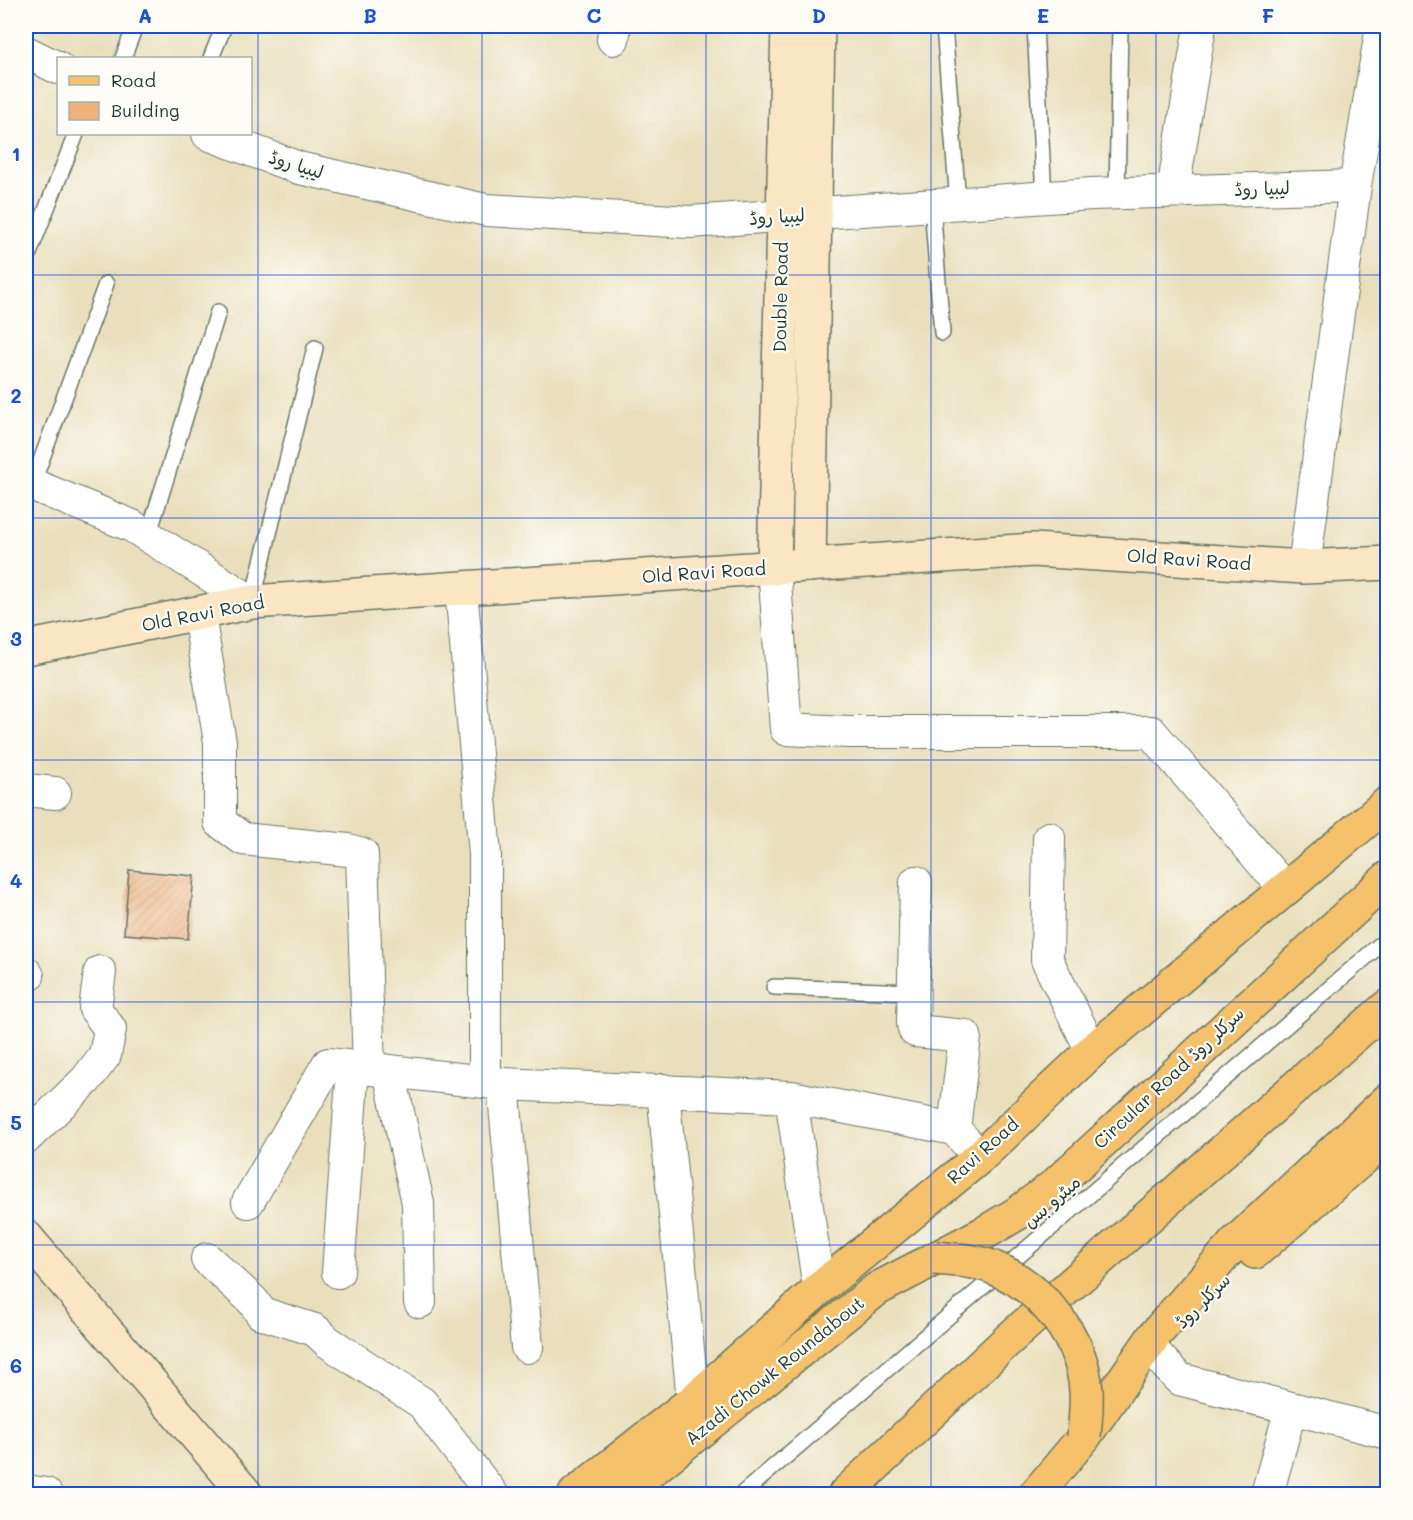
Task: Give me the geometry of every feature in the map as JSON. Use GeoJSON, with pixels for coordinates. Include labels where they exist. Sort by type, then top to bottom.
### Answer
{"type":"FeatureCollection","features":[{"type":"Feature","properties":{"kind":"main road","name":"Ravi Road"},"geometry":{"type":"LineString","coordinates":[[575,1494],[693,1401],[819,1289],[980,1157],[1092,1051],[1388,803]]}},
{"type":"Feature","properties":{"kind":"main road","name":"Circular Road سرکلر روڈ"},"geometry":{"type":"LineString","coordinates":[[935,1258],[1018,1213],[1055,1185],[1388,878]]}},
{"type":"Feature","properties":{"kind":"main road"},"geometry":{"type":"LineString","coordinates":[[845,1494],[1008,1340],[1388,1006]]}},
{"type":"Feature","properties":{"kind":"main road"},"geometry":{"type":"LineString","coordinates":[[1036,1494],[1084,1437],[1154,1336],[1234,1244],[1388,1100]]}},
{"type":"Feature","properties":{"kind":"main road","name":"سرکلر روڈ"},"geometry":{"type":"LineString","coordinates":[[1051,1494],[1107,1427],[1155,1353],[1195,1304],[1388,1137]]}},
{"type":"Feature","properties":{"kind":"main road"},"geometry":{"type":"LineString","coordinates":[[935,1258],[995,1268],[1032,1291],[1055,1311],[1072,1342],[1082,1369],[1086,1391],[1084,1437]]}},
{"type":"Feature","properties":{"kind":"main road","name":"Azadi Chowk Roundabout"},"geometry":{"type":"LineString","coordinates":[[622,1494],[877,1289],[935,1258]]}},
{"type":"Feature","properties":{"kind":"street","name":"Double Road"},"geometry":{"type":"LineString","coordinates":[[788,26],[799,215],[809,565]]}},
{"type":"Feature","properties":{"kind":"street","name":"Double Road"},"geometry":{"type":"LineString","coordinates":[[774,568],[799,215],[818,26]]}},
{"type":"Feature","properties":{"kind":"street"},"geometry":{"type":"LineString","coordinates":[[1173,191],[1200,26]]}},
{"type":"Feature","properties":{"kind":"street"},"geometry":{"type":"LineString","coordinates":[[1305,567],[1355,186],[1382,26]]}},
{"type":"Feature","properties":{"kind":"street"},"geometry":{"type":"LineString","coordinates":[[26,52],[57,68]]}},
{"type":"Feature","properties":{"kind":"street","name":"لیبیا روڈ"},"geometry":{"type":"LineString","coordinates":[[211,135],[299,168],[486,210],[690,222],[1117,193],[1355,186]]}},
{"type":"Feature","properties":{"kind":"street"},"geometry":{"type":"LineString","coordinates":[[29,484],[132,526],[252,602]]}},
{"type":"Feature","properties":{"kind":"street","name":"Old Ravi Road"},"geometry":{"type":"LineString","coordinates":[[26,648],[199,615],[252,602],[1033,550],[1305,567],[1388,563]]}},
{"type":"Feature","properties":{"kind":"street"},"geometry":{"type":"LineString","coordinates":[[774,568],[786,729],[849,732],[1151,732],[1284,888]]}},
{"type":"Feature","properties":{"kind":"street"},"geometry":{"type":"LineString","coordinates":[[461,589],[484,854],[494,1083],[528,1347]]}},
{"type":"Feature","properties":{"kind":"street"},"geometry":{"type":"LineString","coordinates":[[199,615],[220,742],[220,822],[243,839],[348,850],[362,854],[370,1069],[338,1272]]}},
{"type":"Feature","properties":{"kind":"street"},"geometry":{"type":"LineString","coordinates":[[1049,838],[1047,960],[1092,1051]]}},
{"type":"Feature","properties":{"kind":"street"},"geometry":{"type":"LineString","coordinates":[[916,882],[912,992],[915,1031],[965,1036],[954,1129]]}},
{"type":"Feature","properties":{"kind":"street"},"geometry":{"type":"LineString","coordinates":[[26,1138],[86,1080],[105,1055],[110,1029],[95,1009],[100,972]]}},
{"type":"Feature","properties":{"kind":"street"},"geometry":{"type":"LineString","coordinates":[[248,1202],[328,1064],[494,1083],[791,1097],[954,1129],[980,1157]]}},
{"type":"Feature","properties":{"kind":"street"},"geometry":{"type":"LineString","coordinates":[[370,1069],[418,1203],[420,1302]]}},
{"type":"Feature","properties":{"kind":"street"},"geometry":{"type":"LineString","coordinates":[[663,1090],[693,1401]]}},
{"type":"Feature","properties":{"kind":"street"},"geometry":{"type":"LineString","coordinates":[[791,1097],[819,1289]]}},
{"type":"Feature","properties":{"kind":"street"},"geometry":{"type":"LineString","coordinates":[[26,1237],[246,1494]]}},
{"type":"Feature","properties":{"kind":"street"},"geometry":{"type":"LineString","coordinates":[[207,1259],[253,1302],[261,1313],[315,1330],[328,1342],[422,1403],[492,1494]]}},
{"type":"Feature","properties":{"kind":"street"},"geometry":{"type":"LineString","coordinates":[[1155,1353],[1179,1379],[1388,1433]]}},
{"type":"Feature","properties":{"kind":"street"},"geometry":{"type":"LineString","coordinates":[[1267,1494],[1291,1408]]}},
{"type":"Feature","properties":{"kind":"street"},"geometry":{"type":"LineString","coordinates":[[26,1491],[46,1494]]}},
{"type":"Feature","properties":{"kind":"lane"},"geometry":{"type":"LineString","coordinates":[[123,57],[135,26]]}},
{"type":"Feature","properties":{"kind":"lane"},"geometry":{"type":"LineString","coordinates":[[211,57],[224,26]]}},
{"type":"Feature","properties":{"kind":"lane"},"geometry":{"type":"LineString","coordinates":[[942,333],[945,204],[944,26]]}},
{"type":"Feature","properties":{"kind":"lane"},"geometry":{"type":"LineString","coordinates":[[1035,26],[1044,197]]}},
{"type":"Feature","properties":{"kind":"lane"},"geometry":{"type":"LineString","coordinates":[[1117,193],[1120,26]]}},
{"type":"Feature","properties":{"kind":"lane"},"geometry":{"type":"LineString","coordinates":[[26,261],[76,135]]}},
{"type":"Feature","properties":{"kind":"lane"},"geometry":{"type":"LineString","coordinates":[[29,484],[106,284]]}},
{"type":"Feature","properties":{"kind":"lane"},"geometry":{"type":"LineString","coordinates":[[148,536],[218,312]]}},
{"type":"Feature","properties":{"kind":"lane"},"geometry":{"type":"LineString","coordinates":[[252,602],[315,348]]}},
{"type":"Feature","properties":{"kind":"lane","name":"میٹرو بس"},"geometry":{"type":"LineString","coordinates":[[742,1494],[1388,938]]}},
{"type":"Feature","properties":{"kind":"lane"},"geometry":{"type":"LineString","coordinates":[[774,987],[912,992]]}},
{"type":"Feature","properties":{"kind":"building"},"geometry":{"type":"Polygon","coordinates":[[[129,870],[194,876],[188,939],[124,934],[129,870]]]}}]}
